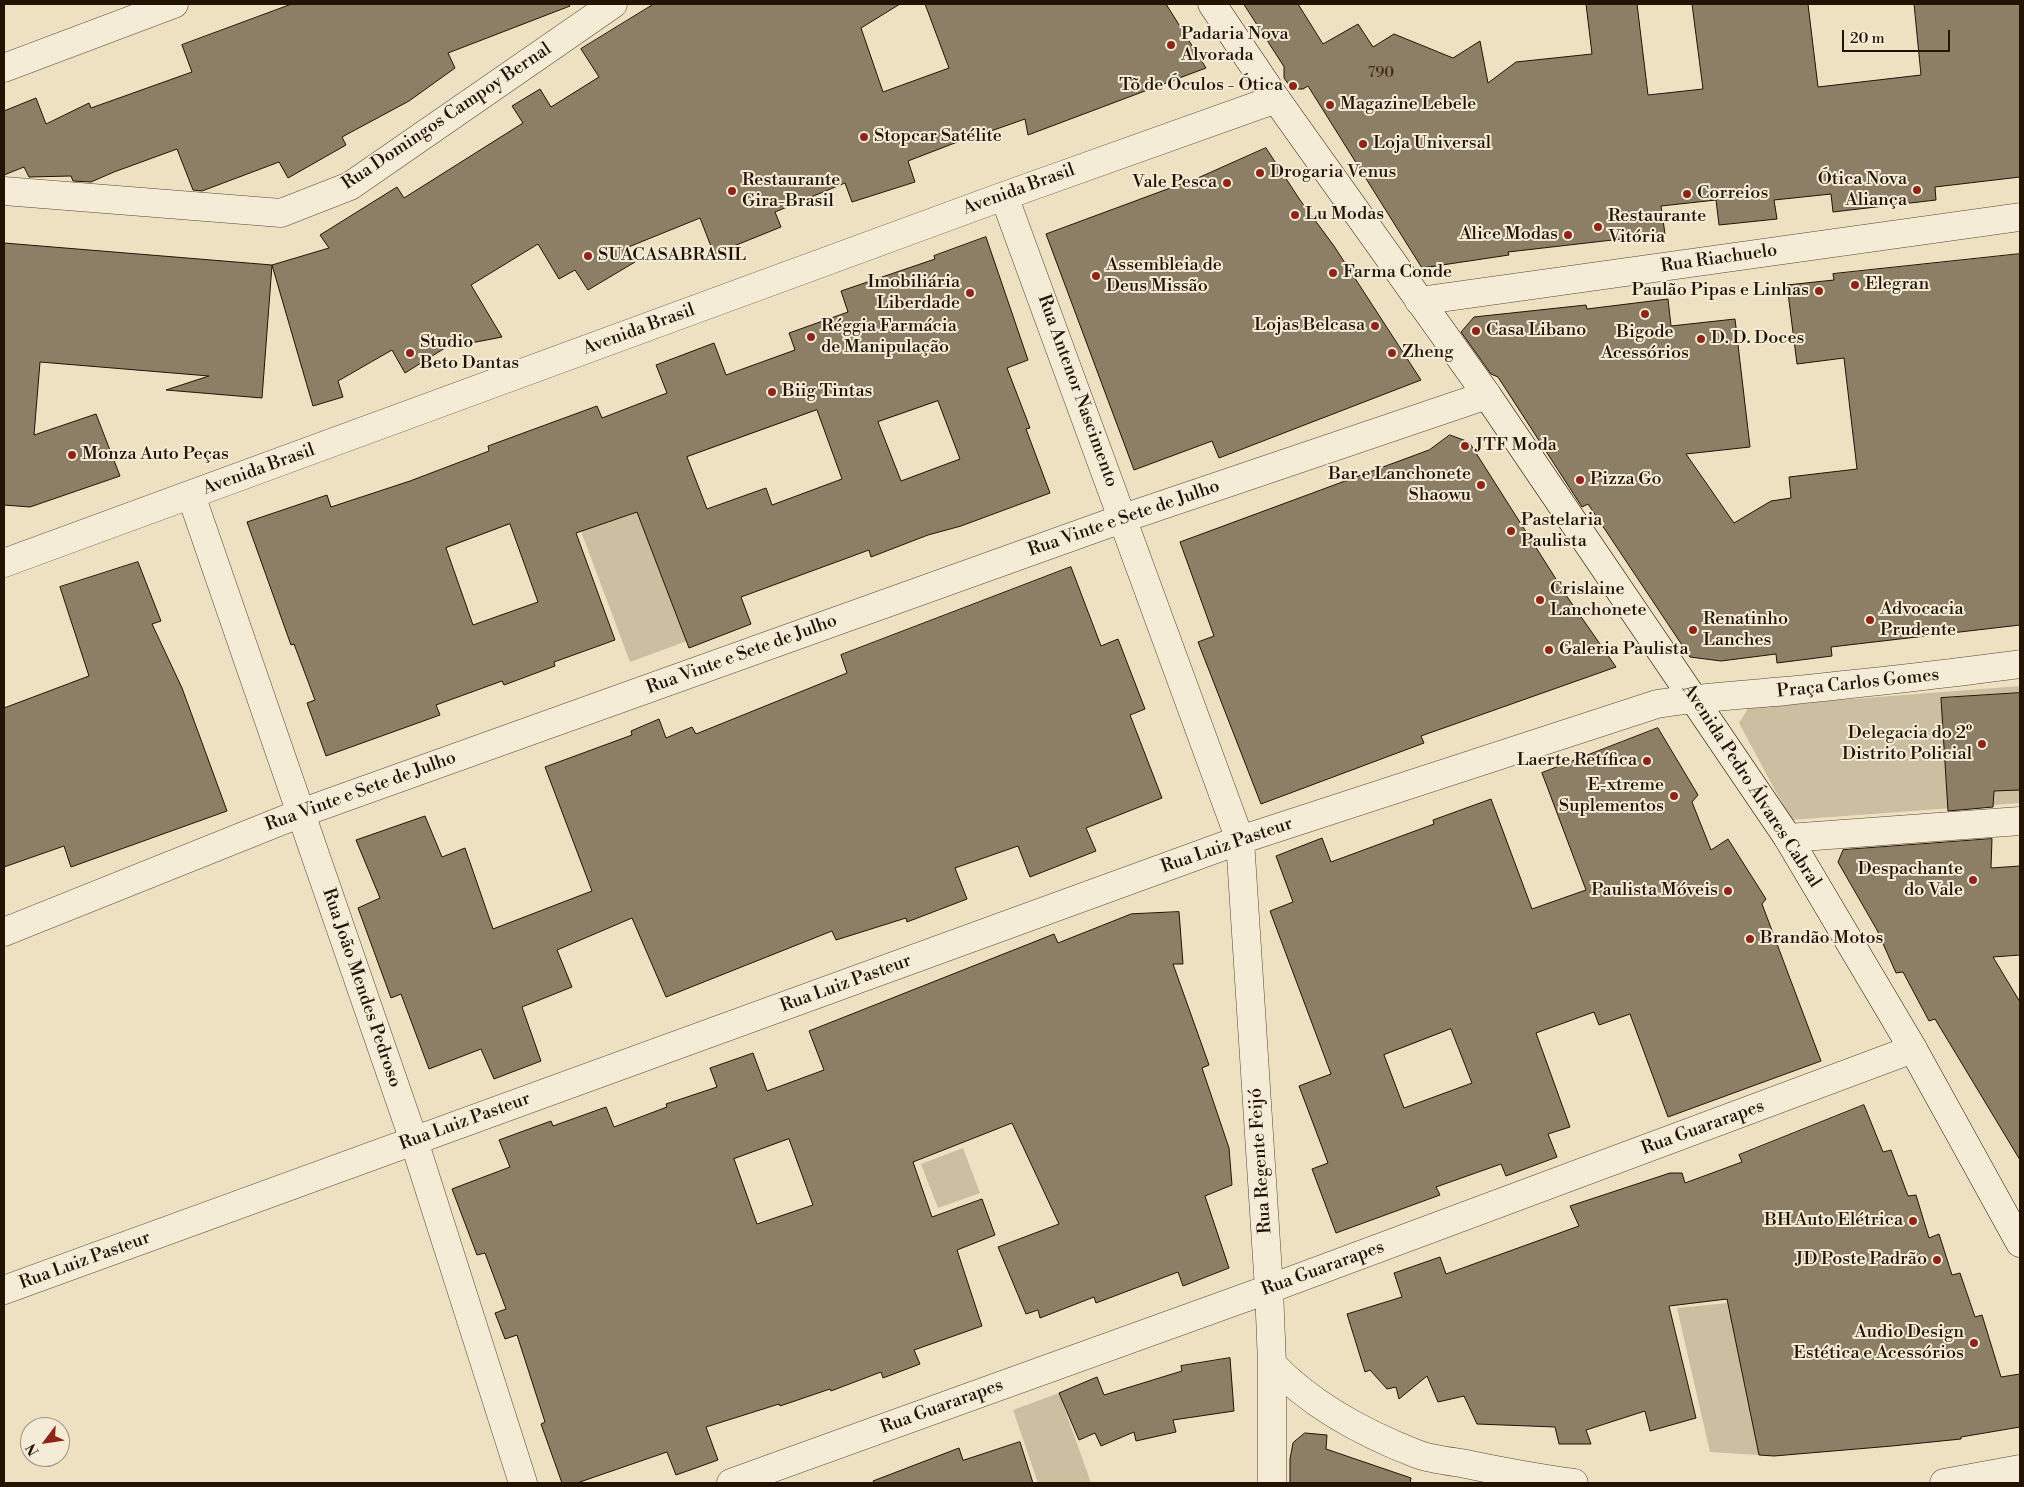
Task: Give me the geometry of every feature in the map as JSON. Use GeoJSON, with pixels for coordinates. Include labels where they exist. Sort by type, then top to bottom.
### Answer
{"type":"FeatureCollection","features":[{"type":"Feature","properties":{"kind":"street"},"geometry":{"type":"LineString","coordinates":[[4,68],[174,4]]}},
{"type":"Feature","properties":{"kind":"street","name":"Rua Domingos Campoy Bernal"},"geometry":{"type":"LineString","coordinates":[[4,191],[281,213],[350,186],[613,4]]}},
{"type":"Feature","properties":{"kind":"street","name":"Avenida Pedro Álvares Cabral"},"geometry":{"type":"LineString","coordinates":[[1212,4],[1276,99],[1486,395],[1788,838],[1913,1049],[2020,1243]]}},
{"type":"Feature","properties":{"kind":"street","name":"Avenida Brasil"},"geometry":{"type":"LineString","coordinates":[[4,563],[17,551],[191,495],[1004,196],[1276,99]]}},
{"type":"Feature","properties":{"kind":"street","name":"Rua Antenor Nascimento"},"geometry":{"type":"LineString","coordinates":[[1004,196],[1124,518],[1240,840]]}},
{"type":"Feature","properties":{"kind":"street","name":"Rua Riachuelo"},"geometry":{"type":"LineString","coordinates":[[1418,301],[2020,217]]}},
{"type":"Feature","properties":{"kind":"street","name":"Rua Vinte e Sete de Julho"},"geometry":{"type":"LineString","coordinates":[[4,932],[301,813],[1124,518],[1486,395]]}},
{"type":"Feature","properties":{"kind":"street","name":"Rua João Mendes Pedroso"},"geometry":{"type":"LineString","coordinates":[[191,495],[414,1141],[523,1483]]}},
{"type":"Feature","properties":{"kind":"street","name":"Praça Carlos Gomes"},"geometry":{"type":"LineString","coordinates":[[1694,698],[1728,697],[1903,680],[2020,664]]}},
{"type":"Feature","properties":{"kind":"street","name":"Rua Luiz Pasteur"},"geometry":{"type":"LineString","coordinates":[[4,1290],[1240,840],[1657,704],[1694,698]]}},
{"type":"Feature","properties":{"kind":"street"},"geometry":{"type":"LineString","coordinates":[[1788,838],[2020,821]]}},
{"type":"Feature","properties":{"kind":"street","name":"Rua Regente Feijó"},"geometry":{"type":"LineString","coordinates":[[1240,840],[1269,1289],[1272,1364],[1272,1483]]}},
{"type":"Feature","properties":{"kind":"street","name":"Rua Guararapes"},"geometry":{"type":"LineString","coordinates":[[731,1483],[1269,1289],[1913,1049]]}},
{"type":"Feature","properties":{"kind":"street"},"geometry":{"type":"LineString","coordinates":[[1272,1364],[1290,1383],[1312,1400],[1353,1424],[1418,1455],[1534,1478],[1574,1483]]}},
{"type":"Feature","properties":{"kind":"street"},"geometry":{"type":"LineString","coordinates":[[1944,1483],[2020,1469]]}},
{"type":"Feature","properties":{"kind":"shaded area"},"geometry":{"type":"Polygon","coordinates":[[[637,512],[687,641],[630,662],[581,531],[637,512]]]}},
{"type":"Feature","properties":{"kind":"shaded area"},"geometry":{"type":"Polygon","coordinates":[[[2020,686],[2020,803],[1791,820],[1739,723],[1749,707],[2020,686]]]}},
{"type":"Feature","properties":{"kind":"shaded area"},"geometry":{"type":"Polygon","coordinates":[[[963,1148],[980,1193],[938,1208],[921,1164],[963,1148]]]}},
{"type":"Feature","properties":{"kind":"shaded area"},"geometry":{"type":"Polygon","coordinates":[[[1728,1303],[1759,1455],[1710,1452],[1677,1308],[1728,1303]]]}},
{"type":"Feature","properties":{"kind":"shaded area"},"geometry":{"type":"Polygon","coordinates":[[[1059,1393],[1091,1483],[1038,1483],[1013,1410],[1059,1393]]]}},
{"type":"Feature","properties":{"kind":"building"},"geometry":{"type":"Polygon","coordinates":[[[292,4],[569,4],[570,6],[448,53],[455,68],[409,101],[342,137],[346,145],[288,178],[279,162],[202,191],[193,190],[177,149],[91,182],[73,181],[71,176],[29,177],[24,167],[4,175],[4,111],[36,98],[46,124],[89,103],[91,108],[192,72],[182,45],[292,4]]]}},
{"type":"Feature","properties":{"kind":"building"},"geometry":{"type":"Polygon","coordinates":[[[654,4],[900,4],[861,28],[883,92],[949,68],[925,4],[1166,4],[1206,68],[1028,135],[1025,119],[973,136],[908,161],[915,182],[852,202],[845,183],[775,212],[781,227],[714,254],[700,218],[626,248],[635,262],[588,290],[575,270],[559,279],[538,244],[471,285],[502,337],[445,348],[405,373],[392,350],[338,381],[343,397],[313,406],[272,265],[329,248],[320,235],[397,187],[404,198],[523,123],[512,106],[540,89],[551,107],[599,77],[581,49],[654,4]]]}},
{"type":"Feature","properties":{"kind":"building"},"geometry":{"type":"Polygon","coordinates":[[[1244,4],[1298,4],[1323,44],[1358,24],[1373,47],[1394,34],[1453,58],[1480,41],[1488,83],[1516,62],[1592,54],[1586,4],[1637,4],[1648,95],[1703,89],[1692,4],[1808,4],[1818,87],[1921,75],[1914,4],[2020,4],[2020,177],[1935,187],[1936,200],[1833,212],[1831,194],[1774,200],[1777,219],[1719,225],[1716,200],[1661,206],[1665,234],[1508,252],[1509,255],[1422,268],[1308,86],[1303,89],[1292,89],[1284,78],[1284,67],[1244,4]]]}},
{"type":"Feature","properties":{"kind":"building"},"geometry":{"type":"Polygon","coordinates":[[[1266,148],[1300,200],[1334,246],[1421,380],[1219,458],[1212,441],[1134,470],[1046,234],[1200,177],[1266,148]]]}},
{"type":"Feature","properties":{"kind":"building"},"geometry":{"type":"Polygon","coordinates":[[[986,237],[1028,360],[1007,368],[1030,428],[1026,429],[1050,493],[961,526],[928,535],[871,557],[869,550],[741,597],[751,624],[689,648],[637,512],[576,533],[615,640],[554,662],[555,666],[504,685],[502,681],[436,705],[440,715],[326,756],[307,703],[315,700],[294,644],[291,645],[247,522],[327,495],[331,507],[410,481],[489,451],[488,446],[597,406],[602,418],[667,393],[656,365],[714,343],[726,375],[795,350],[789,333],[848,312],[841,291],[935,259],[934,256],[986,237]],[[938,401],[878,422],[901,481],[960,459],[938,401]],[[817,410],[687,457],[707,509],[766,488],[772,505],[842,479],[817,410]],[[510,524],[446,548],[473,625],[538,602],[510,524]]]}},
{"type":"Feature","properties":{"kind":"building"},"geometry":{"type":"Polygon","coordinates":[[[4,243],[272,265],[262,398],[166,390],[209,376],[40,362],[34,435],[96,414],[120,476],[30,507],[4,505],[4,243]]]}},
{"type":"Feature","properties":{"kind":"building"},"geometry":{"type":"Polygon","coordinates":[[[2020,254],[2020,625],[1831,647],[1832,656],[1777,663],[1776,654],[1721,661],[1690,657],[1588,504],[1582,507],[1498,377],[1491,374],[1461,332],[1474,317],[1586,305],[1587,309],[1668,299],[1671,326],[1735,319],[1750,447],[1686,454],[1734,523],[1771,501],[1791,498],[1789,477],[1857,469],[1844,358],[1797,364],[1787,285],[1834,280],[1833,274],[2020,254]]]}},
{"type":"Feature","properties":{"kind":"building"},"geometry":{"type":"Polygon","coordinates":[[[1450,435],[1469,442],[1568,598],[1616,667],[1421,736],[1424,743],[1261,804],[1198,642],[1214,636],[1180,542],[1429,450],[1450,435]]]}},
{"type":"Feature","properties":{"kind":"building"},"geometry":{"type":"Polygon","coordinates":[[[138,562],[161,621],[152,624],[182,688],[227,811],[71,867],[64,846],[4,867],[4,708],[89,676],[60,587],[138,562]]]}},
{"type":"Feature","properties":{"kind":"building"},"geometry":{"type":"Polygon","coordinates":[[[1071,567],[1101,646],[1118,639],[1145,709],[1130,715],[1162,798],[1086,828],[1096,851],[1030,877],[1018,846],[955,868],[967,899],[907,922],[906,918],[836,940],[832,931],[666,997],[632,918],[557,950],[572,987],[522,1007],[541,1061],[494,1079],[481,1049],[429,1069],[401,994],[391,998],[358,908],[380,898],[356,840],[425,816],[442,857],[465,848],[493,929],[592,891],[545,767],[632,735],[631,731],[659,719],[666,738],[692,727],[696,734],[847,673],[841,655],[1071,567]]]}},
{"type":"Feature","properties":{"kind":"building","name":"Delegacia do 2º Distrito Policial"},"geometry":{"type":"Polygon","coordinates":[[[2020,693],[2020,790],[1994,791],[1993,807],[1948,811],[1941,698],[2020,693]]]}},
{"type":"Feature","properties":{"kind":"building"},"geometry":{"type":"Polygon","coordinates":[[[1658,728],[1698,795],[1692,802],[1711,850],[1728,839],[1766,899],[1762,904],[1821,1061],[1668,1117],[1630,1014],[1599,1025],[1594,1012],[1536,1033],[1570,1127],[1548,1134],[1557,1157],[1506,1176],[1501,1164],[1436,1187],[1440,1195],[1336,1233],[1312,1169],[1328,1163],[1299,1086],[1331,1074],[1270,911],[1293,902],[1276,856],[1322,838],[1331,862],[1434,824],[1433,820],[1491,799],[1532,909],[1586,890],[1542,773],[1658,728]],[[1451,1029],[1384,1055],[1404,1108],[1472,1083],[1451,1029]]]}},
{"type":"Feature","properties":{"kind":"building"},"geometry":{"type":"Polygon","coordinates":[[[1992,839],[1991,868],[2020,866],[2020,955],[1993,957],[2020,1002],[2020,1160],[1935,1019],[1929,1021],[1903,972],[1896,973],[1877,930],[1838,862],[1843,850],[1992,839]]]}},
{"type":"Feature","properties":{"kind":"building"},"geometry":{"type":"Polygon","coordinates":[[[1179,912],[1183,964],[1173,964],[1209,1065],[1202,1068],[1229,1148],[1232,1185],[1205,1196],[1229,1268],[1183,1286],[1178,1272],[1096,1303],[1094,1297],[1040,1318],[1038,1310],[1026,1314],[998,1247],[1059,1224],[1012,1123],[913,1162],[932,1217],[982,1199],[995,1235],[957,1250],[982,1326],[914,1350],[920,1364],[883,1378],[881,1372],[831,1391],[830,1389],[780,1406],[779,1404],[706,1427],[718,1460],[676,1475],[667,1452],[577,1483],[562,1483],[541,1424],[545,1422],[517,1335],[505,1339],[495,1313],[506,1309],[485,1253],[477,1255],[452,1189],[510,1167],[499,1140],[551,1121],[553,1126],[606,1107],[614,1127],[667,1107],[666,1104],[717,1087],[710,1068],[753,1053],[767,1091],[824,1070],[809,1031],[1054,934],[1058,943],[1131,914],[1179,912]],[[789,1139],[734,1159],[757,1224],[813,1205],[789,1139]]]}},
{"type":"Feature","properties":{"kind":"building"},"geometry":{"type":"Polygon","coordinates":[[[1864,1105],[1883,1152],[1891,1150],[1908,1196],[1916,1195],[1929,1238],[1939,1234],[1952,1275],[1960,1273],[1975,1317],[1982,1315],[2001,1377],[2020,1374],[2020,1427],[1961,1437],[1961,1439],[1774,1456],[1759,1455],[1727,1299],[1669,1306],[1696,1418],[1650,1431],[1645,1411],[1586,1430],[1591,1444],[1559,1444],[1555,1427],[1477,1424],[1464,1396],[1438,1402],[1427,1376],[1399,1399],[1396,1387],[1387,1389],[1370,1370],[1365,1372],[1347,1314],[1402,1297],[1394,1273],[1440,1257],[1446,1274],[1579,1226],[1570,1206],[1670,1173],[1682,1173],[1685,1183],[1742,1162],[1739,1155],[1864,1105]]]}},
{"type":"Feature","properties":{"kind":"building"},"geometry":{"type":"Polygon","coordinates":[[[1230,1358],[1234,1411],[1173,1420],[1176,1432],[1136,1441],[1134,1432],[1101,1446],[1095,1433],[1079,1440],[1059,1393],[1097,1377],[1104,1395],[1182,1371],[1181,1366],[1230,1358]]]}},
{"type":"Feature","properties":{"kind":"building"},"geometry":{"type":"Polygon","coordinates":[[[1305,1433],[1327,1435],[1326,1449],[1411,1478],[1410,1483],[1290,1483],[1290,1459],[1293,1443],[1305,1433]]]}},
{"type":"Feature","properties":{"kind":"building"},"geometry":{"type":"Polygon","coordinates":[[[1020,1442],[1033,1483],[874,1483],[873,1481],[959,1448],[963,1460],[1020,1442]]]}},
{"type":"Feature","properties":{"kind":"place","name":"Padaria Nova Alvorada"},"geometry":{"type":"Point","coordinates":[1171,45]}},
{"type":"Feature","properties":{"kind":"place","name":"Tõ de Óculos - Ótica"},"geometry":{"type":"Point","coordinates":[1293,86]}},
{"type":"Feature","properties":{"kind":"place","name":"Magazine Lebele"},"geometry":{"type":"Point","coordinates":[1330,105]}},
{"type":"Feature","properties":{"kind":"place","name":"Stopcar Satélite"},"geometry":{"type":"Point","coordinates":[864,137]}},
{"type":"Feature","properties":{"kind":"place","name":"Loja Universal"},"geometry":{"type":"Point","coordinates":[1363,144]}},
{"type":"Feature","properties":{"kind":"place","name":"Drogaria Venus"},"geometry":{"type":"Point","coordinates":[1260,173]}},
{"type":"Feature","properties":{"kind":"place","name":"Vale Pesca"},"geometry":{"type":"Point","coordinates":[1227,183]}},
{"type":"Feature","properties":{"kind":"place","name":"Ótica Nova Aliança"},"geometry":{"type":"Point","coordinates":[1917,190]}},
{"type":"Feature","properties":{"kind":"place","name":"Restaurante Gira-Brasil"},"geometry":{"type":"Point","coordinates":[732,191]}},
{"type":"Feature","properties":{"kind":"place","name":"Correios"},"geometry":{"type":"Point","coordinates":[1687,194]}},
{"type":"Feature","properties":{"kind":"place","name":"Lu Modas"},"geometry":{"type":"Point","coordinates":[1295,215]}},
{"type":"Feature","properties":{"kind":"place","name":"Restaurante Vitória"},"geometry":{"type":"Point","coordinates":[1598,227]}},
{"type":"Feature","properties":{"kind":"place","name":"Alice Modas"},"geometry":{"type":"Point","coordinates":[1568,235]}},
{"type":"Feature","properties":{"kind":"place","name":"SUACASABRASIL"},"geometry":{"type":"Point","coordinates":[588,256]}},
{"type":"Feature","properties":{"kind":"place","name":"Farma Conde"},"geometry":{"type":"Point","coordinates":[1333,273]}},
{"type":"Feature","properties":{"kind":"place","name":"Assembleia de Deus Missão"},"geometry":{"type":"Point","coordinates":[1096,276]}},
{"type":"Feature","properties":{"kind":"place","name":"Elegran"},"geometry":{"type":"Point","coordinates":[1855,285]}},
{"type":"Feature","properties":{"kind":"place","name":"Paulão Pipas e Linhas"},"geometry":{"type":"Point","coordinates":[1819,291]}},
{"type":"Feature","properties":{"kind":"place","name":"Imobiliária Liberdade"},"geometry":{"type":"Point","coordinates":[970,293]}},
{"type":"Feature","properties":{"kind":"place","name":"Bigode Acessórios"},"geometry":{"type":"Point","coordinates":[1645,314]}},
{"type":"Feature","properties":{"kind":"place","name":"Lojas Belcasa"},"geometry":{"type":"Point","coordinates":[1375,326]}},
{"type":"Feature","properties":{"kind":"place","name":"Casa Libano"},"geometry":{"type":"Point","coordinates":[1476,331]}},
{"type":"Feature","properties":{"kind":"place","name":"Réggia Farmácia de Manipulação"},"geometry":{"type":"Point","coordinates":[811,337]}},
{"type":"Feature","properties":{"kind":"place","name":"D. D. Doces"},"geometry":{"type":"Point","coordinates":[1701,339]}},
{"type":"Feature","properties":{"kind":"place","name":"Studio Beto Dantas"},"geometry":{"type":"Point","coordinates":[410,353]}},
{"type":"Feature","properties":{"kind":"place","name":"Zheng"},"geometry":{"type":"Point","coordinates":[1392,353]}},
{"type":"Feature","properties":{"kind":"place","name":"Biig Tintas"},"geometry":{"type":"Point","coordinates":[772,392]}},
{"type":"Feature","properties":{"kind":"place","name":"JTF Moda"},"geometry":{"type":"Point","coordinates":[1465,446]}},
{"type":"Feature","properties":{"kind":"place","name":"Monza Auto Peças"},"geometry":{"type":"Point","coordinates":[72,455]}},
{"type":"Feature","properties":{"kind":"place","name":"Pizza Go"},"geometry":{"type":"Point","coordinates":[1580,480]}},
{"type":"Feature","properties":{"kind":"place","name":"Bar e Lanchonete Shaowu"},"geometry":{"type":"Point","coordinates":[1481,485]}},
{"type":"Feature","properties":{"kind":"place","name":"Pastelaria Paulista"},"geometry":{"type":"Point","coordinates":[1511,531]}},
{"type":"Feature","properties":{"kind":"place","name":"Crislaine Lanchonete"},"geometry":{"type":"Point","coordinates":[1540,600]}},
{"type":"Feature","properties":{"kind":"place","name":"Advocacia Prudente"},"geometry":{"type":"Point","coordinates":[1870,620]}},
{"type":"Feature","properties":{"kind":"place","name":"Renatinho Lanches"},"geometry":{"type":"Point","coordinates":[1693,630]}},
{"type":"Feature","properties":{"kind":"place","name":"Galeria Paulista"},"geometry":{"type":"Point","coordinates":[1549,650]}},
{"type":"Feature","properties":{"kind":"place","name":"Delegacia do 2º Distrito Policial"},"geometry":{"type":"Point","coordinates":[1982,744]}},
{"type":"Feature","properties":{"kind":"place","name":"Laerte Retífica"},"geometry":{"type":"Point","coordinates":[1647,761]}},
{"type":"Feature","properties":{"kind":"place","name":"E-xtreme Suplementos"},"geometry":{"type":"Point","coordinates":[1674,796]}},
{"type":"Feature","properties":{"kind":"place","name":"Despachante do Vale"},"geometry":{"type":"Point","coordinates":[1973,880]}},
{"type":"Feature","properties":{"kind":"place","name":"Paulista Móveis"},"geometry":{"type":"Point","coordinates":[1728,891]}},
{"type":"Feature","properties":{"kind":"place","name":"Brandão Motos"},"geometry":{"type":"Point","coordinates":[1750,939]}},
{"type":"Feature","properties":{"kind":"place","name":"BH Auto Elétrica"},"geometry":{"type":"Point","coordinates":[1913,1221]}},
{"type":"Feature","properties":{"kind":"place","name":"JD Poste Padrão"},"geometry":{"type":"Point","coordinates":[1937,1260]}},
{"type":"Feature","properties":{"kind":"place","name":"Audio Design Estética e Acessórios"},"geometry":{"type":"Point","coordinates":[1974,1343]}}]}
